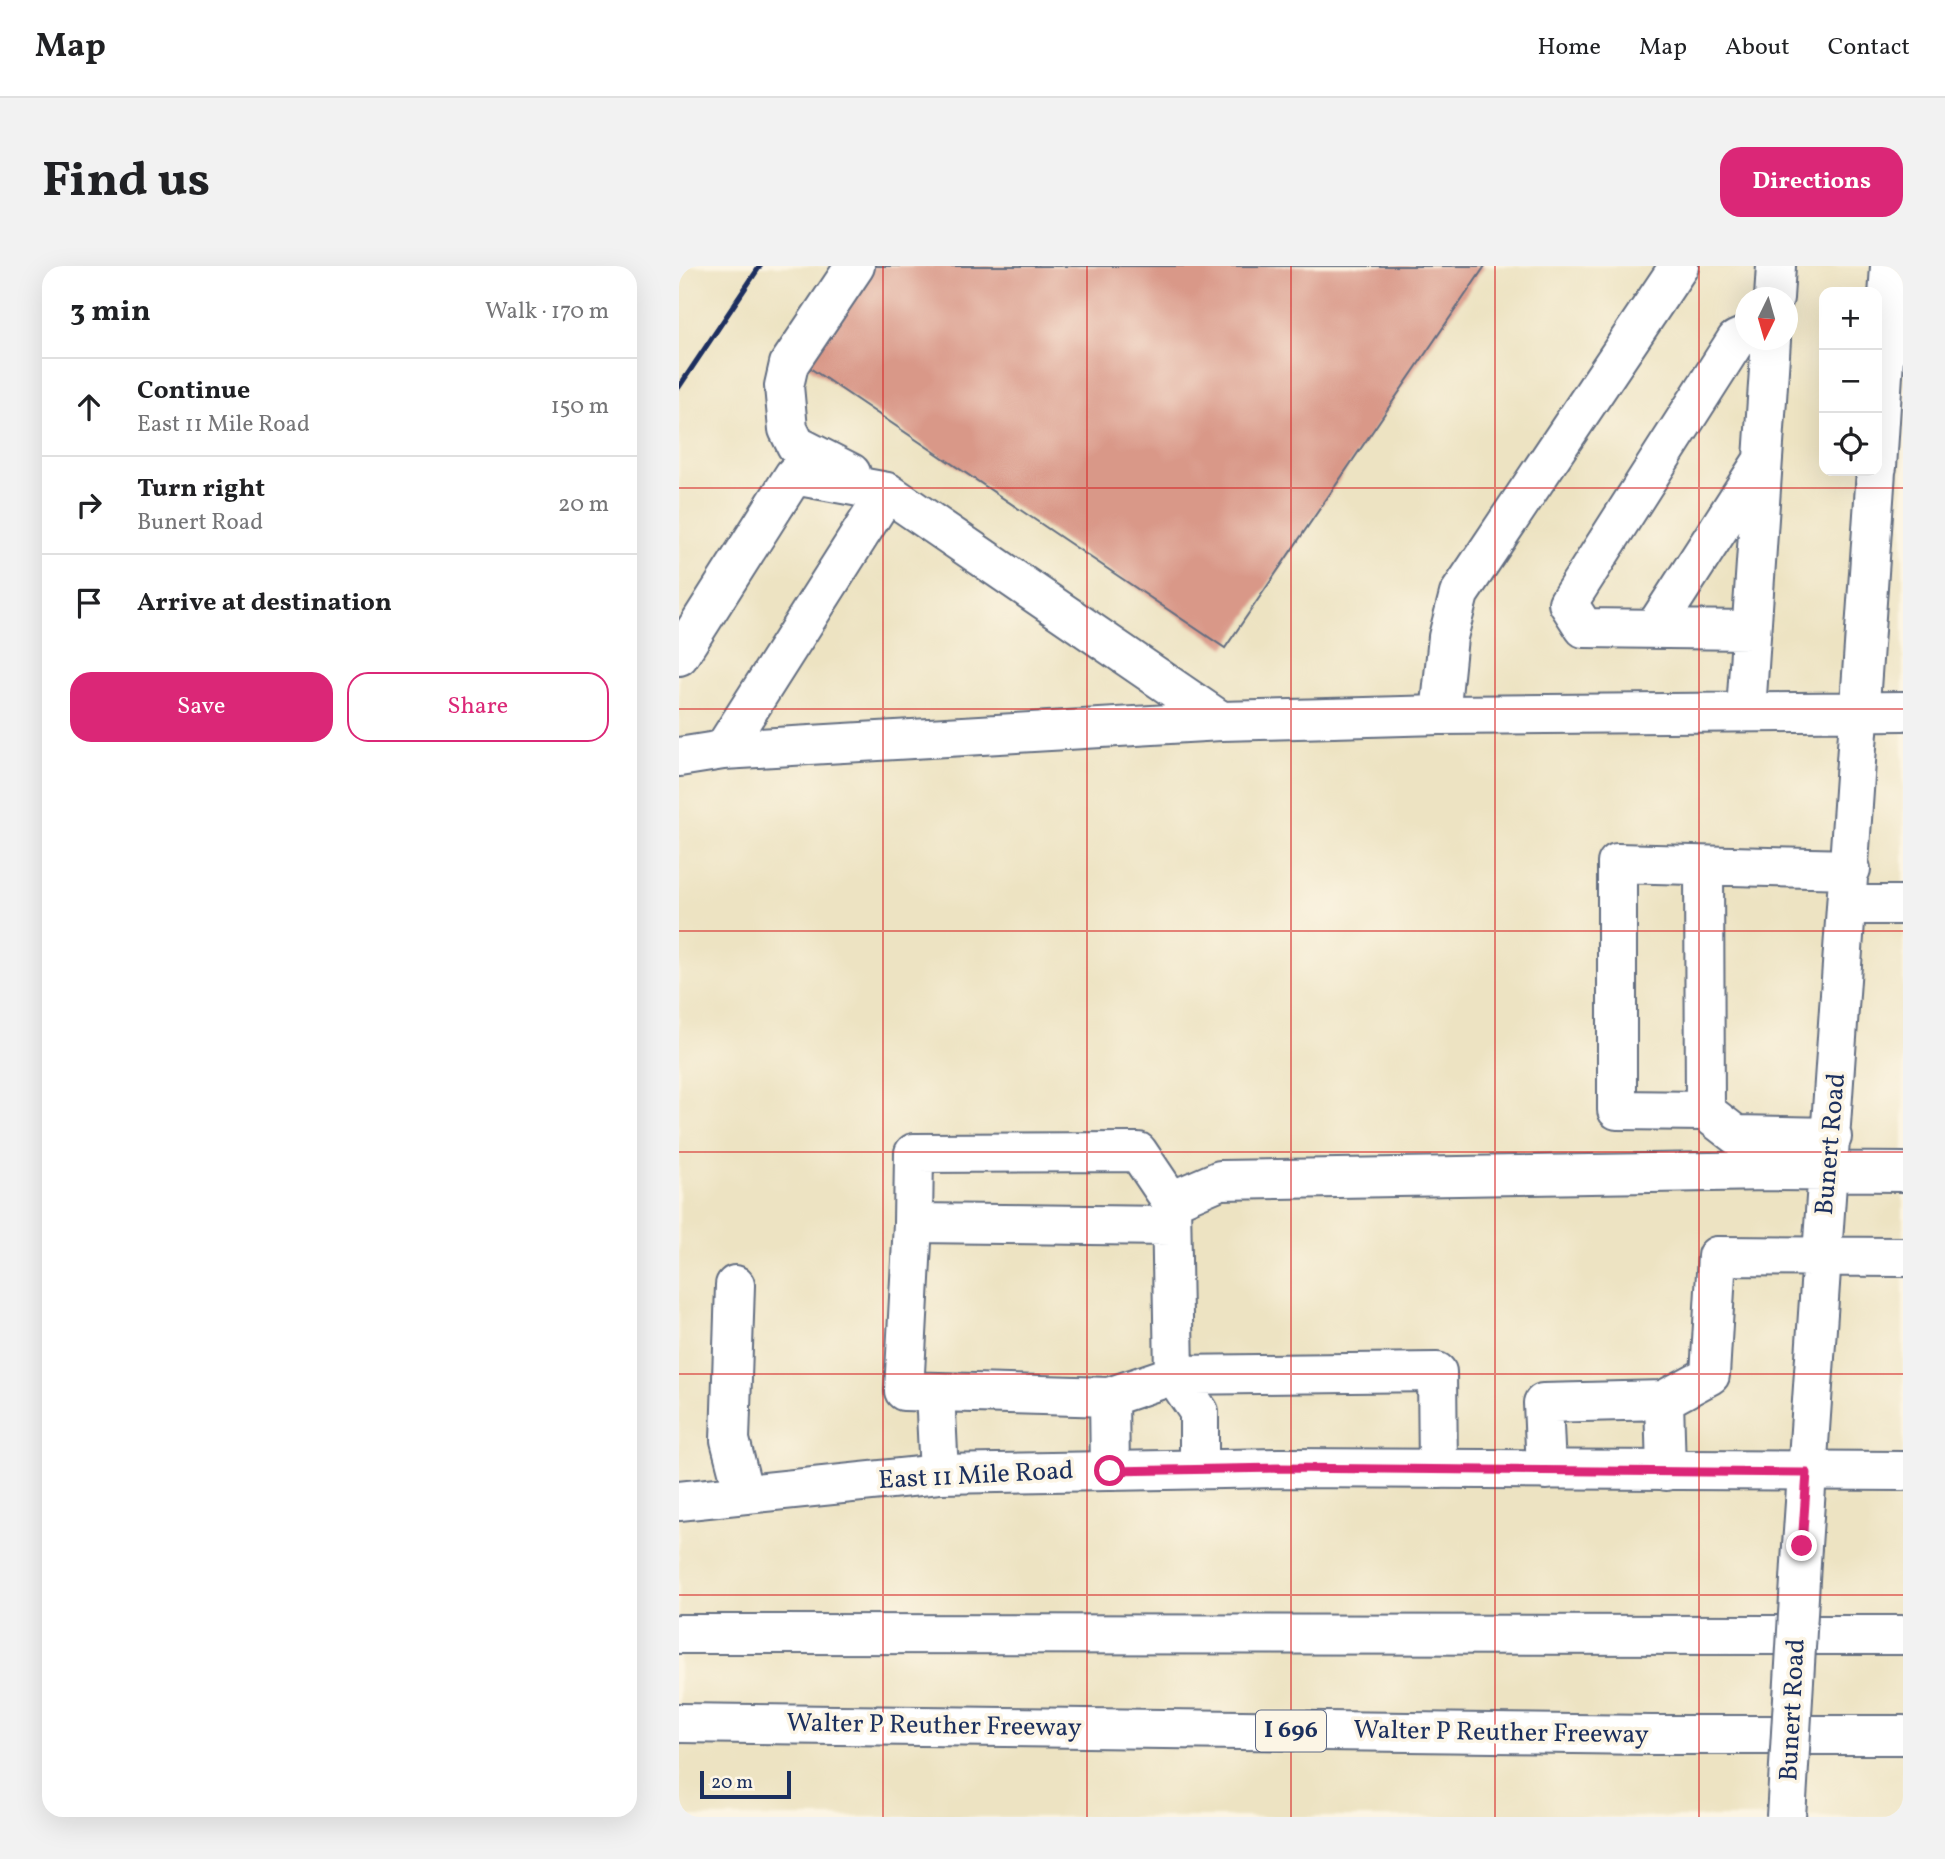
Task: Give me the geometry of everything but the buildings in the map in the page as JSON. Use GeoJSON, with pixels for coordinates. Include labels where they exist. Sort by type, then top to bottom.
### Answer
{"type":"FeatureCollection","features":[{"type":"Feature","properties":{"kind":"main road"},"geometry":{"type":"LineString","coordinates":[[855,266],[789,364],[784,386],[787,429],[796,445],[887,492],[1221,721]]}},
{"type":"Feature","properties":{"kind":"main road"},"geometry":{"type":"LineString","coordinates":[[1440,715],[1448,637],[1459,594],[1679,266]]}},
{"type":"Feature","properties":{"kind":"main road"},"geometry":{"type":"LineString","coordinates":[[1775,287],[1776,266]]}},
{"type":"Feature","properties":{"kind":"main road"},"geometry":{"type":"LineString","coordinates":[[1882,266],[1890,266]]}},
{"type":"Feature","properties":{"kind":"main road","name":"Bunert Road"},"geometry":{"type":"LineString","coordinates":[[1882,425],[1894,321],[1890,266]]}},
{"type":"Feature","properties":{"kind":"main road"},"geometry":{"type":"LineString","coordinates":[[1735,342],[1568,603],[1584,628],[1751,630]]}},
{"type":"Feature","properties":{"kind":"main road"},"geometry":{"type":"LineString","coordinates":[[1746,711],[1770,350]]}},
{"type":"Feature","properties":{"kind":"main road"},"geometry":{"type":"LineString","coordinates":[[1654,629],[1763,461]]}},
{"type":"Feature","properties":{"kind":"main road"},"geometry":{"type":"LineString","coordinates":[[679,656],[794,475],[887,492]]}},
{"type":"Feature","properties":{"kind":"main road","name":"Bunert Road"},"geometry":{"type":"LineString","coordinates":[[1786,1817],[1821,1255],[1850,887],[1877,476]]}},
{"type":"Feature","properties":{"kind":"main road"},"geometry":{"type":"LineString","coordinates":[[723,750],[887,492]]}},
{"type":"Feature","properties":{"kind":"main road"},"geometry":{"type":"LineString","coordinates":[[679,757],[723,750],[1221,721],[1440,715],[1903,711]]}},
{"type":"Feature","properties":{"kind":"main road"},"geometry":{"type":"LineString","coordinates":[[1903,905],[1850,887],[1704,866],[1617,863],[1617,1110],[1705,1111],[1736,1135],[1903,1172]]}},
{"type":"Feature","properties":{"kind":"main road"},"geometry":{"type":"LineString","coordinates":[[1704,866],[1705,1111]]}},
{"type":"Feature","properties":{"kind":"main road"},"geometry":{"type":"LineString","coordinates":[[1199,1469],[1199,1412],[1174,1375],[1171,1214],[1138,1152],[914,1153],[904,1391],[1109,1397],[1174,1375],[1437,1372],[1438,1469]]}},
{"type":"Feature","properties":{"kind":"main road"},"geometry":{"type":"LineString","coordinates":[[912,1223],[1171,1214],[1220,1180],[1830,1154]]}},
{"type":"Feature","properties":{"kind":"main road"},"geometry":{"type":"LineString","coordinates":[[1546,1470],[1543,1403],[1664,1400],[1710,1375],[1717,1256],[1903,1257]]}},
{"type":"Feature","properties":{"kind":"main road"},"geometry":{"type":"LineString","coordinates":[[734,1285],[730,1440],[744,1494]]}},
{"type":"Feature","properties":{"kind":"main road"},"geometry":{"type":"LineString","coordinates":[[935,1392],[939,1474]]}},
{"type":"Feature","properties":{"kind":"main road"},"geometry":{"type":"LineString","coordinates":[[1109,1397],[1110,1471]]}},
{"type":"Feature","properties":{"kind":"main road"},"geometry":{"type":"LineString","coordinates":[[1664,1400],[1666,1471]]}},
{"type":"Feature","properties":{"kind":"main road","name":"East 11 Mile Road"},"geometry":{"type":"LineString","coordinates":[[679,1502],[939,1474],[1199,1469],[1807,1473],[1903,1471]]}},
{"type":"Feature","properties":{"kind":"main road"},"geometry":{"type":"LineString","coordinates":[[679,1633],[1903,1635]]}},
{"type":"Feature","properties":{"kind":"main road","name":"Walter P Reuther Freeway"},"geometry":{"type":"LineString","coordinates":[[679,1723],[1665,1735],[1903,1735]]}},
{"type":"Feature","properties":{"kind":"railway"},"geometry":{"type":"LineString","coordinates":[[679,387],[760,266]]}},
{"type":"Feature","properties":{"kind":"route"},"geometry":{"type":"LineString","coordinates":[[1110,1471],[1280,1468],[1807,1473],[1802,1546]]}}]}
